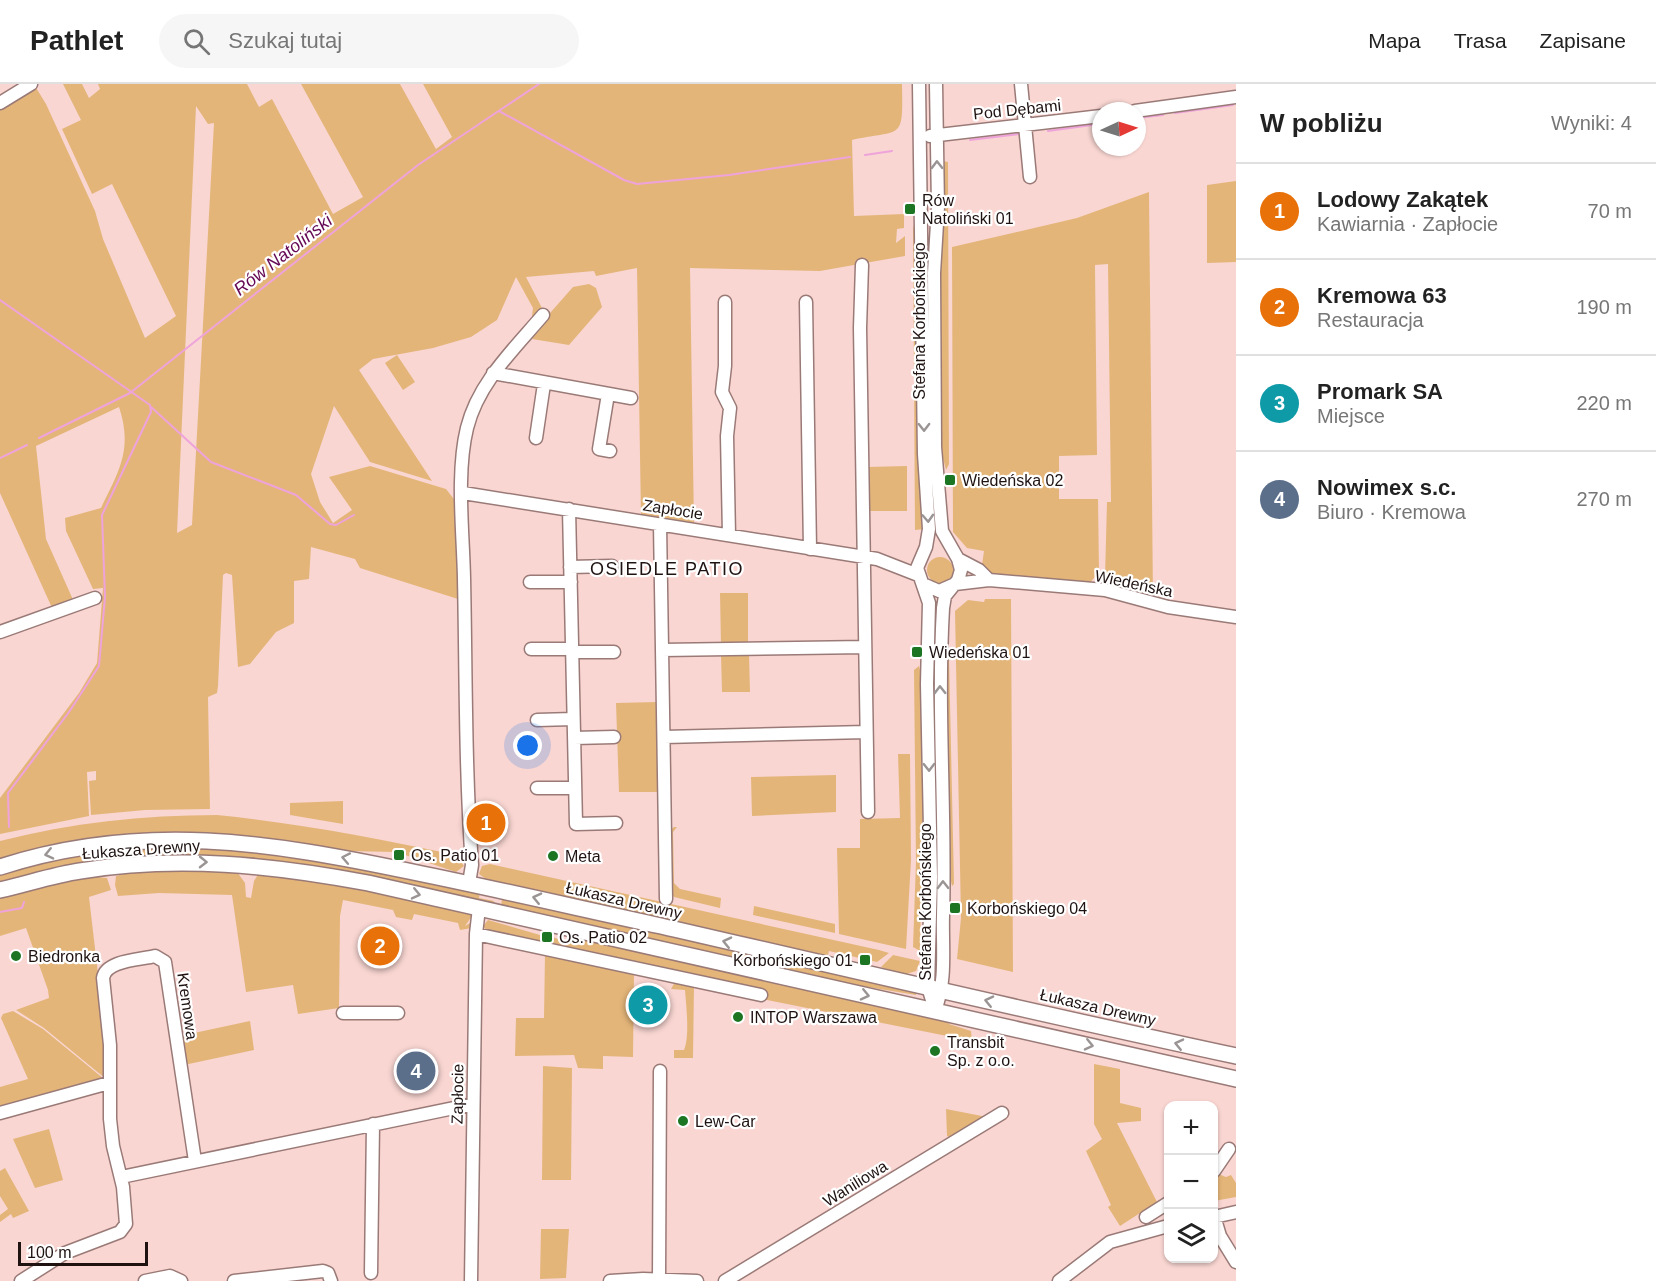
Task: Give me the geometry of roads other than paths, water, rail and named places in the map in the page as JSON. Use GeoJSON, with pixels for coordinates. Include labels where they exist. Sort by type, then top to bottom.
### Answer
{"type":"FeatureCollection","features":[{"type":"Feature","properties":{"kind":"main road","name":"Łukasza Drewny"},"geometry":{"type":"LineString","coordinates":[[0,867],[62,851],[141,840],[208,840],[285,847],[469,883],[1236,1056]]}},
{"type":"Feature","properties":{"kind":"main road","name":"Łukasza Drewny"},"geometry":{"type":"LineString","coordinates":[[0,890],[80,871],[202,862],[299,870],[479,908],[1236,1079]]}},
{"type":"Feature","properties":{"kind":"street"},"geometry":{"type":"LineString","coordinates":[[0,103],[31,84]]}},
{"type":"Feature","properties":{"kind":"street","name":"Stefana Korbońskiego"},"geometry":{"type":"LineString","coordinates":[[920,84],[924,454],[929,529],[921,558],[920,579],[929,598],[930,613],[927,684],[934,1010]]}},
{"type":"Feature","properties":{"kind":"street","name":"Stefana Korbońskiego"},"geometry":{"type":"LineString","coordinates":[[934,988],[944,887],[939,682],[944,604],[960,570],[957,557],[942,531],[935,447],[934,273],[938,207],[936,84]]}},
{"type":"Feature","properties":{"kind":"street"},"geometry":{"type":"LineString","coordinates":[[1021,84],[1030,177]]}},
{"type":"Feature","properties":{"kind":"street"},"geometry":{"type":"LineString","coordinates":[[1146,109],[1236,97]]}},
{"type":"Feature","properties":{"kind":"street","name":"Pod Dębami"},"geometry":{"type":"LineString","coordinates":[[920,137],[1092,117]]}},
{"type":"Feature","properties":{"kind":"street"},"geometry":{"type":"LineString","coordinates":[[862,265],[863,557],[868,812]]}},
{"type":"Feature","properties":{"kind":"street"},"geometry":{"type":"LineString","coordinates":[[725,302],[725,366],[722,392],[730,408],[727,436],[729,535]]}},
{"type":"Feature","properties":{"kind":"street"},"geometry":{"type":"LineString","coordinates":[[807,302],[810,549]]}},
{"type":"Feature","properties":{"kind":"street"},"geometry":{"type":"LineString","coordinates":[[469,883],[472,865],[465,668],[463,493],[467,428],[477,402],[494,373],[543,315]]}},
{"type":"Feature","properties":{"kind":"street"},"geometry":{"type":"LineString","coordinates":[[494,373],[544,384],[632,398]]}},
{"type":"Feature","properties":{"kind":"street"},"geometry":{"type":"LineString","coordinates":[[536,438],[544,384]]}},
{"type":"Feature","properties":{"kind":"street"},"geometry":{"type":"LineString","coordinates":[[608,394],[599,449],[610,451]]}},
{"type":"Feature","properties":{"kind":"street","name":"Zapłocie"},"geometry":{"type":"LineString","coordinates":[[463,493],[877,559],[921,558]]}},
{"type":"Feature","properties":{"kind":"street"},"geometry":{"type":"LineString","coordinates":[[569,509],[576,824],[616,823]]}},
{"type":"Feature","properties":{"kind":"street"},"geometry":{"type":"LineString","coordinates":[[660,524],[666,899]]}},
{"type":"Feature","properties":{"kind":"street"},"geometry":{"type":"LineString","coordinates":[[921,558],[929,550],[943,548],[957,557]]}},
{"type":"Feature","properties":{"kind":"street","name":"Wiedeńska"},"geometry":{"type":"LineString","coordinates":[[957,557],[979,570],[989,580]]}},
{"type":"Feature","properties":{"kind":"street","name":"Zapłocie"},"geometry":{"type":"LineString","coordinates":[[877,559],[920,579]]}},
{"type":"Feature","properties":{"kind":"street"},"geometry":{"type":"LineString","coordinates":[[570,567],[612,566]]}},
{"type":"Feature","properties":{"kind":"street"},"geometry":{"type":"LineString","coordinates":[[920,579],[939,591],[955,584]]}},
{"type":"Feature","properties":{"kind":"street","name":"Wiedeńska"},"geometry":{"type":"LineString","coordinates":[[955,584],[989,580],[1105,590],[1168,607],[1236,617]]}},
{"type":"Feature","properties":{"kind":"street"},"geometry":{"type":"LineString","coordinates":[[530,582],[571,582]]}},
{"type":"Feature","properties":{"kind":"street"},"geometry":{"type":"LineString","coordinates":[[0,632],[95,598]]}},
{"type":"Feature","properties":{"kind":"street"},"geometry":{"type":"LineString","coordinates":[[662,650],[865,647]]}},
{"type":"Feature","properties":{"kind":"street"},"geometry":{"type":"LineString","coordinates":[[531,649],[614,652]]}},
{"type":"Feature","properties":{"kind":"street"},"geometry":{"type":"LineString","coordinates":[[537,720],[573,719]]}},
{"type":"Feature","properties":{"kind":"street"},"geometry":{"type":"LineString","coordinates":[[664,737],[866,732]]}},
{"type":"Feature","properties":{"kind":"street"},"geometry":{"type":"LineString","coordinates":[[574,738],[614,737]]}},
{"type":"Feature","properties":{"kind":"street"},"geometry":{"type":"LineString","coordinates":[[537,788],[575,788]]}},
{"type":"Feature","properties":{"kind":"street","name":"Zapłocie"},"geometry":{"type":"LineString","coordinates":[[471,1281],[476,934],[479,908]]}},
{"type":"Feature","properties":{"kind":"street"},"geometry":{"type":"LineString","coordinates":[[476,934],[761,995]]}},
{"type":"Feature","properties":{"kind":"street","name":"Kremowa"},"geometry":{"type":"LineString","coordinates":[[21,1281],[65,1253],[122,1230],[127,1220],[113,1146],[109,1083],[110,1045],[104,972],[110,966],[155,956],[162,958],[165,962],[195,1161]]}},
{"type":"Feature","properties":{"kind":"street"},"geometry":{"type":"LineString","coordinates":[[343,1013],[398,1013]]}},
{"type":"Feature","properties":{"kind":"street"},"geometry":{"type":"LineString","coordinates":[[659,1279],[660,1071]]}},
{"type":"Feature","properties":{"kind":"street"},"geometry":{"type":"LineString","coordinates":[[0,1113],[109,1083]]}},
{"type":"Feature","properties":{"kind":"street"},"geometry":{"type":"LineString","coordinates":[[120,1177],[473,1104]]}},
{"type":"Feature","properties":{"kind":"street","name":"Waniliowa"},"geometry":{"type":"LineString","coordinates":[[725,1281],[747,1263],[975,1131],[1002,1113]]}},
{"type":"Feature","properties":{"kind":"street"},"geometry":{"type":"LineString","coordinates":[[370,1273],[373,1124]]}},
{"type":"Feature","properties":{"kind":"street"},"geometry":{"type":"LineString","coordinates":[[1218,1165],[1229,1149]]}},
{"type":"Feature","properties":{"kind":"street"},"geometry":{"type":"LineString","coordinates":[[1146,1217],[1164,1206]]}},
{"type":"Feature","properties":{"kind":"street"},"geometry":{"type":"LineString","coordinates":[[1218,1216],[1236,1212]]}},
{"type":"Feature","properties":{"kind":"street"},"geometry":{"type":"LineString","coordinates":[[1059,1281],[1110,1242],[1164,1227]]}},
{"type":"Feature","properties":{"kind":"street"},"geometry":{"type":"LineString","coordinates":[[1218,1230],[1236,1262]]}},
{"type":"Feature","properties":{"kind":"street"},"geometry":{"type":"LineString","coordinates":[[234,1281],[323,1271],[328,1273],[331,1281]]}},
{"type":"Feature","properties":{"kind":"street"},"geometry":{"type":"LineString","coordinates":[[145,1281],[170,1276],[181,1281]]}},
{"type":"Feature","properties":{"kind":"street"},"geometry":{"type":"LineString","coordinates":[[610,1281],[659,1279],[697,1281]]}},
{"type":"Feature","properties":{"kind":"waterway","name":"Rów Natoliński"},"geometry":{"type":"LineString","coordinates":[[39,438],[130,393],[418,165],[539,84]]}},
{"type":"Feature","properties":{"kind":"waterway"},"geometry":{"type":"LineString","coordinates":[[1175,113],[1233,105]]}},
{"type":"Feature","properties":{"kind":"waterway"},"geometry":{"type":"LineString","coordinates":[[499,111],[624,180],[637,184],[729,175],[850,157]]}},
{"type":"Feature","properties":{"kind":"waterway"},"geometry":{"type":"LineString","coordinates":[[1146,117],[1163,115]]}},
{"type":"Feature","properties":{"kind":"waterway"},"geometry":{"type":"LineString","coordinates":[[1048,131],[1092,125]]}},
{"type":"Feature","properties":{"kind":"waterway"},"geometry":{"type":"LineString","coordinates":[[970,140],[1019,134]]}},
{"type":"Feature","properties":{"kind":"waterway"},"geometry":{"type":"LineString","coordinates":[[865,155],[892,151]]}},
{"type":"Feature","properties":{"kind":"waterway"},"geometry":{"type":"LineString","coordinates":[[0,300],[150,405],[151,412],[102,515],[105,597],[99,666],[69,712],[8,793],[9,827]]}},
{"type":"Feature","properties":{"kind":"waterway"},"geometry":{"type":"LineString","coordinates":[[150,406],[211,462],[296,495],[330,524],[336,525],[354,515]]}},
{"type":"Feature","properties":{"kind":"waterway","name":"Rów Natoliński"},"geometry":{"type":"LineString","coordinates":[[0,458],[27,445]]}},
{"type":"Feature","properties":{"kind":"waterway"},"geometry":{"type":"LineString","coordinates":[[0,912],[22,908],[24,902]]}},
{"type":"Feature","properties":{"kind":"place","name":"Rów Natoliński 01"},"geometry":{"type":"Point","coordinates":[910,209]}},
{"type":"Feature","properties":{"kind":"place","name":"Wiedeńska 02"},"geometry":{"type":"Point","coordinates":[950,480]}},
{"type":"Feature","properties":{"kind":"place","name":"Wiedeńska 01"},"geometry":{"type":"Point","coordinates":[917,652]}},
{"type":"Feature","properties":{"kind":"place","name":"Lodowy Zakątek"},"geometry":{"type":"Point","coordinates":[486,823]}},
{"type":"Feature","properties":{"kind":"place","name":"Os. Patio 01"},"geometry":{"type":"Point","coordinates":[399,855]}},
{"type":"Feature","properties":{"kind":"place","name":"Meta"},"geometry":{"type":"Point","coordinates":[553,856]}},
{"type":"Feature","properties":{"kind":"place","name":"Korbońskiego 04"},"geometry":{"type":"Point","coordinates":[955,908]}},
{"type":"Feature","properties":{"kind":"place","name":"Os. Patio 02"},"geometry":{"type":"Point","coordinates":[547,937]}},
{"type":"Feature","properties":{"kind":"place","name":"Kremowa 63"},"geometry":{"type":"Point","coordinates":[380,946]}},
{"type":"Feature","properties":{"kind":"place","name":"Biedronka"},"geometry":{"type":"Point","coordinates":[16,956]}},
{"type":"Feature","properties":{"kind":"place","name":"Korbońskiego 01"},"geometry":{"type":"Point","coordinates":[865,960]}},
{"type":"Feature","properties":{"kind":"place","name":"Promark SA"},"geometry":{"type":"Point","coordinates":[648,1005]}},
{"type":"Feature","properties":{"kind":"place","name":"INTOP Warszawa"},"geometry":{"type":"Point","coordinates":[738,1017]}},
{"type":"Feature","properties":{"kind":"place","name":"Transbit Sp. z o.o."},"geometry":{"type":"Point","coordinates":[935,1051]}},
{"type":"Feature","properties":{"kind":"place","name":"Nowimex s.c."},"geometry":{"type":"Point","coordinates":[416,1071]}},
{"type":"Feature","properties":{"kind":"place","name":"Lew-Car"},"geometry":{"type":"Point","coordinates":[683,1121]}},
{"type":"Feature","properties":{"kind":"district","name":"OSIEDLE PATIO"},"geometry":{"type":"Point","coordinates":[667,569]}}]}
